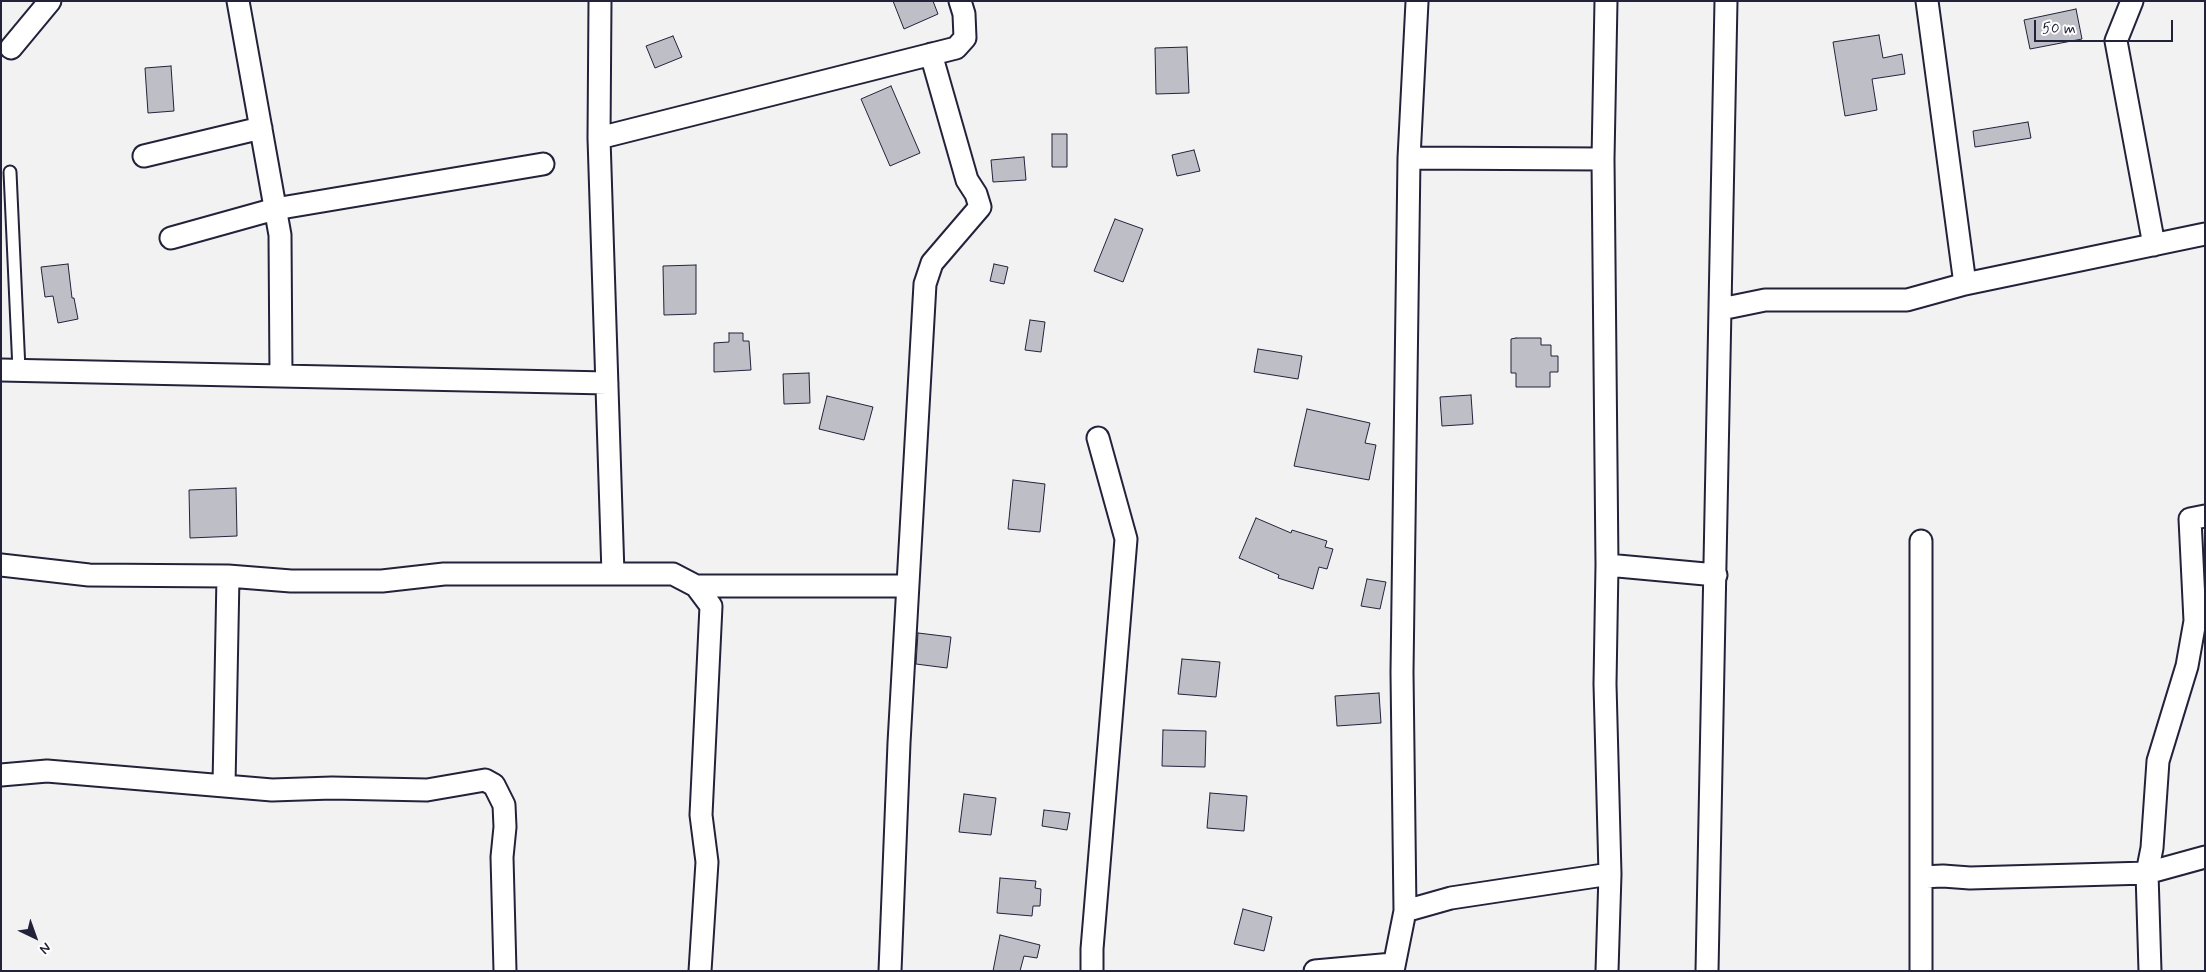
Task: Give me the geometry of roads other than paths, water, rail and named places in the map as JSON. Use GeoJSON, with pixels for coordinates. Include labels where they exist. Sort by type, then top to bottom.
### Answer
{"type":"FeatureCollection","features":[{"type":"Feature","properties":{"kind":"street"},"geometry":{"type":"LineString","coordinates":[[12,48],[50,1]]}},
{"type":"Feature","properties":{"kind":"street"},"geometry":{"type":"LineString","coordinates":[[238,1],[280,235],[281,376]]}},
{"type":"Feature","properties":{"kind":"street"},"geometry":{"type":"LineString","coordinates":[[600,1],[599,138],[613,574]]}},
{"type":"Feature","properties":{"kind":"street"},"geometry":{"type":"LineString","coordinates":[[599,138],[956,48],[965,38],[964,14],[960,1]]}},
{"type":"Feature","properties":{"kind":"street"},"geometry":{"type":"LineString","coordinates":[[1606,1],[1603,159],[1607,565],[1605,684],[1610,874],[1607,971]]}},
{"type":"Feature","properties":{"kind":"street"},"geometry":{"type":"LineString","coordinates":[[1707,971],[1726,1]]}},
{"type":"Feature","properties":{"kind":"street"},"geometry":{"type":"LineString","coordinates":[[1927,1],[1965,284]]}},
{"type":"Feature","properties":{"kind":"street"},"geometry":{"type":"LineString","coordinates":[[2132,1],[2116,41],[2154,245]]}},
{"type":"Feature","properties":{"kind":"street"},"geometry":{"type":"LineString","coordinates":[[1315,971],[1393,967],[1405,910],[1402,672],[1409,158],[1417,2]]}},
{"type":"Feature","properties":{"kind":"street"},"geometry":{"type":"LineString","coordinates":[[890,971],[896,803],[925,284],[932,262],[980,207],[976,194],[967,180],[931,54]]}},
{"type":"Feature","properties":{"kind":"street"},"geometry":{"type":"LineString","coordinates":[[144,156],[261,128]]}},
{"type":"Feature","properties":{"kind":"street"},"geometry":{"type":"LineString","coordinates":[[1409,158],[1603,159]]}},
{"type":"Feature","properties":{"kind":"street"},"geometry":{"type":"LineString","coordinates":[[171,238],[275,209],[543,164]]}},
{"type":"Feature","properties":{"kind":"street"},"geometry":{"type":"LineString","coordinates":[[1721,309],[1765,300],[1907,300],[1965,284],[2205,234]]}},
{"type":"Feature","properties":{"kind":"street"},"geometry":{"type":"LineString","coordinates":[[10,370],[607,384]]}},
{"type":"Feature","properties":{"kind":"street"},"geometry":{"type":"LineString","coordinates":[[1092,971],[1092,949],[1126,539],[1098,438]]}},
{"type":"Feature","properties":{"kind":"street"},"geometry":{"type":"LineString","coordinates":[[2150,971],[2147,873],[2152,848],[2158,761],[2186,666],[2197,644],[2190,518],[2205,516]]}},
{"type":"Feature","properties":{"kind":"street"},"geometry":{"type":"LineString","coordinates":[[1921,541],[1921,971]]}},
{"type":"Feature","properties":{"kind":"street"},"geometry":{"type":"LineString","coordinates":[[1,565],[89,575],[228,576],[291,581],[372,581],[444,574],[673,574],[696,586],[711,606],[701,815],[707,862],[700,971]]}},
{"type":"Feature","properties":{"kind":"street"},"geometry":{"type":"LineString","coordinates":[[1607,565],[1716,575]]}},
{"type":"Feature","properties":{"kind":"street"},"geometry":{"type":"LineString","coordinates":[[224,785],[228,576]]}},
{"type":"Feature","properties":{"kind":"street"},"geometry":{"type":"LineString","coordinates":[[696,586],[908,586]]}},
{"type":"Feature","properties":{"kind":"street"},"geometry":{"type":"LineString","coordinates":[[1,775],[47,771],[272,790],[341,788],[427,790],[485,780],[494,785],[504,805],[505,827],[502,856],[505,971]]}},
{"type":"Feature","properties":{"kind":"street"},"geometry":{"type":"LineString","coordinates":[[1920,877],[1979,878],[2147,873],[2205,856]]}},
{"type":"Feature","properties":{"kind":"street"},"geometry":{"type":"LineString","coordinates":[[1405,910],[1451,898],[1610,874]]}},
{"type":"Feature","properties":{"kind":"lane"},"geometry":{"type":"LineString","coordinates":[[10,172],[10,370]]}}]}
